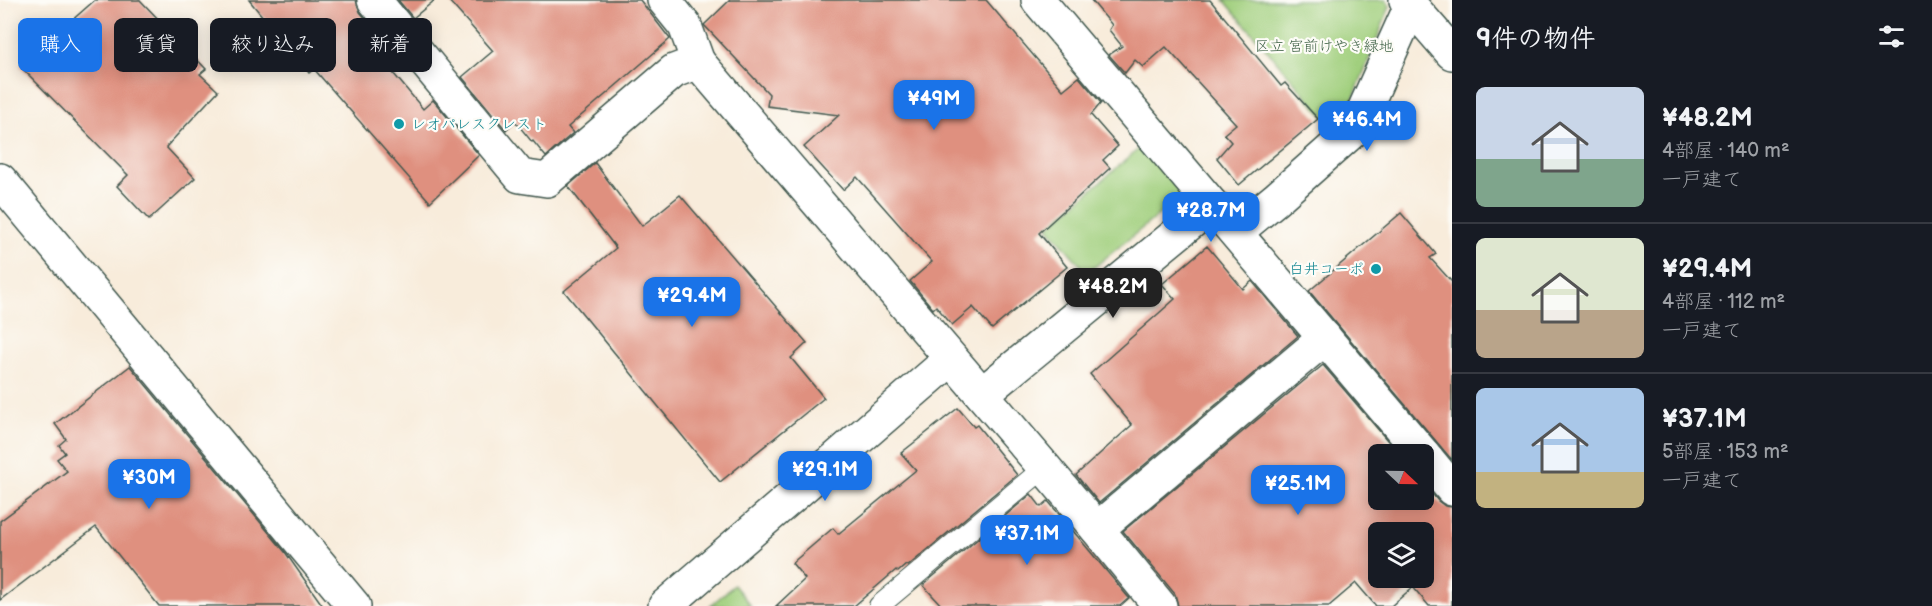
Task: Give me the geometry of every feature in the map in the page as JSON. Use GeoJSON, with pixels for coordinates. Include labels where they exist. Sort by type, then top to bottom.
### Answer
{"type":"FeatureCollection","features":[{"type":"Feature","properties":{"kind":"street"},"geometry":{"type":"LineString","coordinates":[[374,0],[520,176],[547,180],[674,71],[698,62]]}},
{"type":"Feature","properties":{"kind":"street"},"geometry":{"type":"LineString","coordinates":[[664,0],[685,26],[698,62],[1097,529],[1152,603]]}},
{"type":"Feature","properties":{"kind":"street"},"geometry":{"type":"LineString","coordinates":[[1038,0],[1414,444]]}},
{"type":"Feature","properties":{"kind":"street"},"geometry":{"type":"LineString","coordinates":[[1236,232],[1356,128],[1409,3],[1452,53]]}},
{"type":"Feature","properties":{"kind":"street"},"geometry":{"type":"LineString","coordinates":[[0,180],[354,606]]}},
{"type":"Feature","properties":{"kind":"street"},"geometry":{"type":"LineString","coordinates":[[982,394],[1212,205]]}},
{"type":"Feature","properties":{"kind":"street"},"geometry":{"type":"LineString","coordinates":[[1097,529],[1324,338]]}},
{"type":"Feature","properties":{"kind":"street"},"geometry":{"type":"LineString","coordinates":[[665,606],[951,359]]}},
{"type":"Feature","properties":{"kind":"street"},"geometry":{"type":"LineString","coordinates":[[1434,468],[1452,489]]}},
{"type":"Feature","properties":{"kind":"lane"},"geometry":{"type":"LineString","coordinates":[[879,606],[1044,468]]}},
{"type":"Feature","properties":{"kind":"green space","name":"区立 宮前けやき緑地"},"geometry":{"type":"Polygon","coordinates":[[[1224,0],[1386,0],[1390,6],[1348,112],[1331,125],[1224,0]]]}},
{"type":"Feature","properties":{"kind":"green space"},"geometry":{"type":"Polygon","coordinates":[[[1142,146],[1183,195],[1087,273],[1048,227],[1142,146]]]}},
{"type":"Feature","properties":{"kind":"green space"},"geometry":{"type":"Polygon","coordinates":[[[734,585],[751,606],[710,606],[734,585]]]}},
{"type":"Feature","properties":{"kind":"building"},"geometry":{"type":"Polygon","coordinates":[[[95,0],[140,0],[157,18],[114,18],[114,72],[198,72],[198,61],[206,69],[200,74],[218,91],[166,147],[195,178],[149,220],[117,186],[128,175],[26,72],[102,72],[102,18],[75,18],[95,0]]]}},
{"type":"Feature","properties":{"kind":"building","name":"レオパレスクレスト"},"geometry":{"type":"Polygon","coordinates":[[[249,0],[356,0],[365,18],[348,18],[348,72],[392,72],[423,109],[433,100],[479,155],[430,202],[317,72],[336,72],[336,18],[264,18],[249,0]]]}},
{"type":"Feature","properties":{"kind":"building"},"geometry":{"type":"Polygon","coordinates":[[[398,0],[435,0],[413,18],[398,0]]]}},
{"type":"Feature","properties":{"kind":"building"},"geometry":{"type":"Polygon","coordinates":[[[448,0],[640,0],[670,39],[568,127],[573,133],[546,157],[515,121],[506,130],[462,77],[493,51],[448,0]]]}},
{"type":"Feature","properties":{"kind":"building"},"geometry":{"type":"Polygon","coordinates":[[[730,0],[986,0],[1063,90],[1079,77],[1101,103],[1091,115],[1118,146],[1103,160],[1110,168],[1039,233],[1067,267],[992,329],[973,307],[952,325],[936,306],[933,309],[910,281],[932,262],[857,177],[843,190],[804,147],[839,115],[767,106],[769,94],[704,25],[730,0]]]}},
{"type":"Feature","properties":{"kind":"building"},"geometry":{"type":"Polygon","coordinates":[[[1091,0],[1210,0],[1281,86],[1285,83],[1318,119],[1239,185],[1217,158],[1231,142],[1224,134],[1236,124],[1166,47],[1143,67],[1135,60],[1125,73],[1109,55],[1122,46],[1109,30],[1112,25],[1091,0]]]}},
{"type":"Feature","properties":{"kind":"building"},"geometry":{"type":"Polygon","coordinates":[[[595,163],[642,226],[680,195],[807,343],[791,358],[824,398],[720,482],[564,291],[616,248],[568,186],[595,163]]]}},
{"type":"Feature","properties":{"kind":"building"},"geometry":{"type":"Polygon","coordinates":[[[1401,213],[1436,254],[1430,258],[1452,282],[1452,460],[1309,291],[1401,213]]]}},
{"type":"Feature","properties":{"kind":"building"},"geometry":{"type":"Polygon","coordinates":[[[1207,246],[1243,289],[1252,281],[1298,336],[1099,503],[1076,475],[1132,425],[1090,374],[1175,299],[1162,284],[1207,246]]]}},
{"type":"Feature","properties":{"kind":"building"},"geometry":{"type":"Polygon","coordinates":[[[1323,365],[1390,444],[1368,444],[1368,510],[1434,510],[1434,496],[1445,506],[1452,507],[1452,606],[1429,606],[1414,588],[1434,588],[1434,522],[1368,522],[1368,588],[1412,588],[1391,606],[1376,606],[1356,583],[1329,606],[1178,606],[1175,594],[1123,531],[1323,365]]]}},
{"type":"Feature","properties":{"kind":"building"},"geometry":{"type":"Polygon","coordinates":[[[130,366],[285,552],[323,606],[159,606],[96,527],[0,600],[0,521],[67,471],[57,459],[65,453],[59,445],[66,439],[55,424],[130,366]]]}},
{"type":"Feature","properties":{"kind":"building"},"geometry":{"type":"Polygon","coordinates":[[[958,408],[974,427],[977,425],[1017,475],[908,566],[906,565],[898,572],[896,570],[854,606],[776,606],[805,579],[792,563],[833,528],[838,534],[916,470],[901,453],[958,408]]]}},
{"type":"Feature","properties":{"kind":"building"},"geometry":{"type":"Polygon","coordinates":[[[1031,494],[1041,507],[1048,501],[1129,598],[1120,606],[942,606],[923,585],[1031,494]]]}},
{"type":"Feature","properties":{"kind":"place","name":"レオパレスクレスト"},"geometry":{"type":"Point","coordinates":[399,124]}},
{"type":"Feature","properties":{"kind":"place","name":"白井コーポ"},"geometry":{"type":"Point","coordinates":[1376,269]}}]}
